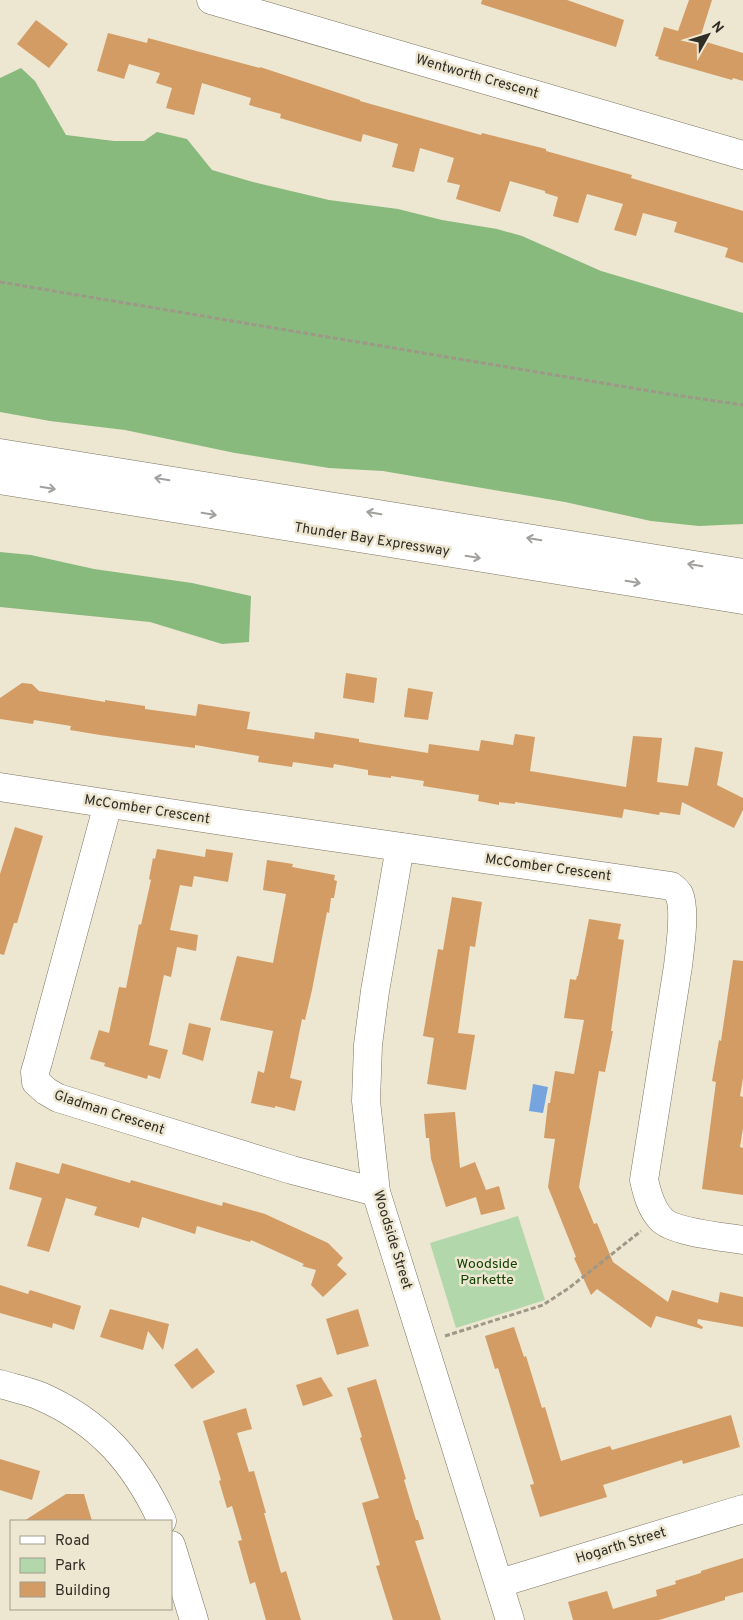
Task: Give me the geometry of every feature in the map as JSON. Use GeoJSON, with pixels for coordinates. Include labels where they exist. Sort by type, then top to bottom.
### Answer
{"type":"FeatureCollection","features":[{"type":"Feature","properties":{"kind":"main road","name":"Wentworth Crescent"},"geometry":{"type":"LineString","coordinates":[[211,0],[743,155]]}},
{"type":"Feature","properties":{"kind":"main road","name":"Thunder Bay Expressway"},"geometry":{"type":"LineString","coordinates":[[0,453],[743,573]]}},
{"type":"Feature","properties":{"kind":"main road","name":"Thunder Bay Expressway"},"geometry":{"type":"LineString","coordinates":[[0,480],[743,600]]}},
{"type":"Feature","properties":{"kind":"main road","name":"McComber Crescent"},"geometry":{"type":"LineString","coordinates":[[0,787],[671,886],[678,893],[681,902],[682,920],[678,966],[644,1180],[647,1194],[659,1216]]}},
{"type":"Feature","properties":{"kind":"main road","name":"Gladman Crescent"},"geometry":{"type":"LineString","coordinates":[[108,804],[35,1072],[36,1082],[58,1098],[292,1170],[376,1192]]}},
{"type":"Feature","properties":{"kind":"main road","name":"Woodside Street"},"geometry":{"type":"LineString","coordinates":[[400,847],[375,991],[368,1045],[366,1101],[376,1192],[500,1583],[510,1620]]}},
{"type":"Feature","properties":{"kind":"main road"},"geometry":{"type":"LineString","coordinates":[[659,1216],[672,1227],[743,1240]]}},
{"type":"Feature","properties":{"kind":"main road"},"geometry":{"type":"LineString","coordinates":[[0,1384],[37,1395],[64,1407],[86,1422],[121,1453],[144,1486],[161,1520]]}},
{"type":"Feature","properties":{"kind":"main road","name":"Hogarth Street"},"geometry":{"type":"LineString","coordinates":[[500,1583],[743,1509]]}},
{"type":"Feature","properties":{"kind":"main road"},"geometry":{"type":"LineString","coordinates":[[172,1548],[194,1620]]}},
{"type":"Feature","properties":{"kind":"path"},"geometry":{"type":"LineString","coordinates":[[0,282],[743,405]]}},
{"type":"Feature","properties":{"kind":"path"},"geometry":{"type":"LineString","coordinates":[[424,1342],[543,1305],[569,1288],[659,1216]]}},
{"type":"Feature","properties":{"kind":"green space"},"geometry":{"type":"Polygon","coordinates":[[[21,68],[35,81],[66,135],[114,141],[144,141],[157,132],[187,139],[212,170],[329,200],[398,209],[442,220],[497,229],[522,236],[601,271],[743,313],[743,524],[699,526],[651,521],[565,502],[383,471],[329,468],[235,453],[125,430],[50,421],[0,412],[0,78],[21,68]]]}},
{"type":"Feature","properties":{"kind":"green space"},"geometry":{"type":"Polygon","coordinates":[[[0,552],[31,555],[94,569],[192,583],[251,596],[249,642],[222,644],[150,622],[0,607],[0,552]]]}},
{"type":"Feature","properties":{"kind":"green space","name":"Woodside Parkette"},"geometry":{"type":"Polygon","coordinates":[[[518,1216],[545,1300],[456,1328],[430,1243],[518,1216]]]}},
{"type":"Feature","properties":{"kind":"water"},"geometry":{"type":"Polygon","coordinates":[[[533,1084],[548,1087],[543,1113],[529,1111],[533,1084]]]}},
{"type":"Feature","properties":{"kind":"building"},"geometry":{"type":"Polygon","coordinates":[[[482,0],[567,0],[624,20],[616,47],[481,4],[482,0]]]}},
{"type":"Feature","properties":{"kind":"building"},"geometry":{"type":"Polygon","coordinates":[[[689,0],[712,0],[700,38],[704,39],[703,41],[743,53],[743,81],[733,78],[732,80],[658,59],[659,57],[655,56],[664,27],[678,31],[689,0]]]}},
{"type":"Feature","properties":{"kind":"building"},"geometry":{"type":"Polygon","coordinates":[[[36,20],[68,44],[49,68],[17,44],[36,20]]]}},
{"type":"Feature","properties":{"kind":"building"},"geometry":{"type":"Polygon","coordinates":[[[108,33],[147,43],[148,38],[260,67],[360,101],[481,135],[482,133],[546,149],[546,151],[632,175],[631,178],[743,211],[743,263],[725,257],[728,248],[674,232],[677,222],[643,213],[636,236],[614,230],[623,204],[587,194],[578,223],[553,216],[558,197],[545,193],[545,191],[510,181],[500,212],[456,199],[460,185],[447,182],[454,158],[420,148],[414,172],[392,167],[398,144],[363,134],[361,142],[280,118],[281,114],[249,105],[251,98],[202,83],[194,115],[166,108],[172,88],[156,83],[160,73],[129,64],[124,79],[97,71],[108,33]]]}},
{"type":"Feature","properties":{"kind":"building"},"geometry":{"type":"Polygon","coordinates":[[[346,673],[377,678],[374,703],[343,698],[346,673]]]}},
{"type":"Feature","properties":{"kind":"building"},"geometry":{"type":"Polygon","coordinates":[[[22,683],[32,684],[39,691],[105,702],[105,700],[145,706],[145,709],[196,716],[198,704],[250,712],[247,729],[314,739],[315,732],[359,739],[359,742],[428,753],[429,744],[479,751],[481,740],[513,745],[515,734],[535,737],[530,771],[626,787],[633,736],[662,738],[657,782],[688,786],[695,747],[723,752],[717,785],[743,798],[743,810],[734,828],[682,802],[680,815],[660,812],[659,815],[624,809],[622,818],[515,802],[515,804],[499,802],[499,805],[478,801],[479,795],[423,786],[424,781],[368,775],[368,770],[334,764],[333,768],[293,762],[292,767],[258,762],[259,756],[195,745],[195,748],[100,735],[70,730],[71,726],[34,720],[33,724],[0,719],[0,698],[22,683]]]}},
{"type":"Feature","properties":{"kind":"building"},"geometry":{"type":"Polygon","coordinates":[[[408,688],[433,692],[428,720],[404,717],[408,688]]]}},
{"type":"Feature","properties":{"kind":"building"},"geometry":{"type":"Polygon","coordinates":[[[15,827],[43,836],[17,923],[14,923],[4,955],[0,954],[0,874],[15,827]]]}},
{"type":"Feature","properties":{"kind":"building"},"geometry":{"type":"Polygon","coordinates":[[[157,849],[205,857],[206,849],[233,853],[228,882],[194,876],[192,887],[180,885],[170,930],[198,935],[196,951],[177,947],[171,977],[164,975],[149,1045],[168,1050],[160,1079],[148,1075],[147,1079],[104,1066],[105,1063],[90,1059],[99,1030],[109,1033],[119,987],[126,988],[139,924],[141,925],[151,880],[149,879],[153,858],[155,859],[157,849]]]}},
{"type":"Feature","properties":{"kind":"building"},"geometry":{"type":"Polygon","coordinates":[[[267,860],[293,864],[292,867],[335,875],[334,880],[337,881],[334,898],[331,898],[329,913],[327,912],[312,990],[305,1020],[302,1019],[290,1078],[302,1081],[295,1111],[251,1103],[258,1071],[264,1073],[273,1031],[220,1020],[237,956],[273,963],[286,894],[263,890],[267,860]]]}},
{"type":"Feature","properties":{"kind":"building"},"geometry":{"type":"Polygon","coordinates":[[[452,897],[482,902],[475,947],[470,946],[458,1033],[475,1035],[466,1090],[427,1084],[434,1038],[423,1036],[438,949],[443,950],[452,897]]]}},
{"type":"Feature","properties":{"kind":"building"},"geometry":{"type":"Polygon","coordinates":[[[589,919],[621,924],[618,939],[624,940],[611,1031],[613,1031],[605,1072],[599,1071],[579,1187],[594,1224],[597,1223],[613,1262],[668,1302],[672,1290],[718,1303],[720,1292],[743,1297],[743,1327],[698,1319],[697,1323],[703,1327],[702,1329],[656,1316],[651,1328],[597,1289],[591,1295],[574,1258],[576,1257],[548,1187],[555,1139],[544,1138],[548,1103],[550,1103],[555,1071],[574,1074],[584,1020],[564,1018],[570,979],[576,980],[578,976],[589,919]]]}},
{"type":"Feature","properties":{"kind":"building"},"geometry":{"type":"Polygon","coordinates":[[[733,960],[743,961],[743,1078],[740,1096],[743,1097],[743,1128],[740,1147],[743,1148],[743,1195],[702,1189],[716,1082],[712,1081],[719,1040],[721,1041],[733,960]]]}},
{"type":"Feature","properties":{"kind":"building"},"geometry":{"type":"Polygon","coordinates":[[[189,1023],[211,1028],[203,1061],[182,1054],[189,1023]]]}},
{"type":"Feature","properties":{"kind":"building"},"geometry":{"type":"Polygon","coordinates":[[[455,1112],[460,1168],[475,1162],[486,1190],[499,1186],[505,1209],[481,1215],[476,1197],[446,1207],[431,1159],[429,1138],[426,1138],[424,1114],[455,1112]]]}},
{"type":"Feature","properties":{"kind":"building"},"geometry":{"type":"Polygon","coordinates":[[[16,1162],[59,1174],[62,1163],[130,1183],[131,1180],[222,1206],[223,1202],[265,1214],[328,1243],[343,1258],[337,1265],[347,1274],[323,1297],[311,1285],[316,1270],[302,1266],[304,1264],[251,1240],[250,1242],[197,1226],[195,1234],[142,1217],[139,1228],[94,1215],[97,1207],[66,1198],[49,1252],[27,1246],[42,1198],[9,1189],[16,1162]]]}},
{"type":"Feature","properties":{"kind":"building"},"geometry":{"type":"Polygon","coordinates":[[[0,1285],[28,1294],[30,1290],[81,1306],[74,1330],[53,1323],[52,1328],[0,1313],[0,1285]]]}},
{"type":"Feature","properties":{"kind":"building"},"geometry":{"type":"Polygon","coordinates":[[[110,1309],[169,1324],[163,1350],[148,1331],[143,1350],[100,1337],[110,1309]]]}},
{"type":"Feature","properties":{"kind":"building"},"geometry":{"type":"Polygon","coordinates":[[[358,1309],[369,1346],[337,1355],[326,1319],[358,1309]]]}},
{"type":"Feature","properties":{"kind":"building"},"geometry":{"type":"Polygon","coordinates":[[[514,1327],[524,1357],[526,1356],[542,1408],[545,1407],[561,1461],[610,1446],[612,1450],[731,1415],[740,1447],[683,1464],[682,1460],[603,1485],[607,1497],[540,1517],[530,1485],[534,1484],[498,1368],[495,1369],[485,1336],[514,1327]]]}},
{"type":"Feature","properties":{"kind":"building"},"geometry":{"type":"Polygon","coordinates":[[[197,1348],[215,1372],[192,1389],[174,1365],[197,1348]]]}},
{"type":"Feature","properties":{"kind":"building"},"geometry":{"type":"Polygon","coordinates":[[[321,1377],[333,1396],[303,1406],[296,1385],[321,1377]]]}},
{"type":"Feature","properties":{"kind":"building"},"geometry":{"type":"Polygon","coordinates":[[[376,1379],[406,1479],[404,1480],[416,1520],[418,1520],[424,1539],[415,1541],[441,1620],[393,1620],[376,1566],[380,1565],[362,1503],[379,1498],[347,1388],[376,1379]]]}},
{"type":"Feature","properties":{"kind":"building"},"geometry":{"type":"Polygon","coordinates":[[[246,1408],[252,1429],[237,1433],[249,1472],[254,1471],[281,1573],[286,1571],[301,1620],[266,1620],[255,1582],[250,1584],[238,1541],[242,1540],[232,1506],[227,1508],[219,1481],[221,1480],[203,1421],[246,1408]]]}},
{"type":"Feature","properties":{"kind":"building"},"geometry":{"type":"Polygon","coordinates":[[[0,1459],[40,1471],[32,1500],[0,1490],[0,1459]]]}},
{"type":"Feature","properties":{"kind":"building"},"geometry":{"type":"Polygon","coordinates":[[[66,1494],[84,1494],[92,1520],[26,1520],[66,1494]]]}},
{"type":"Feature","properties":{"kind":"building"},"geometry":{"type":"Polygon","coordinates":[[[743,1558],[743,1592],[725,1597],[725,1600],[659,1620],[573,1620],[568,1602],[607,1591],[613,1609],[657,1596],[656,1590],[676,1584],[675,1581],[743,1558]]]}}]}
